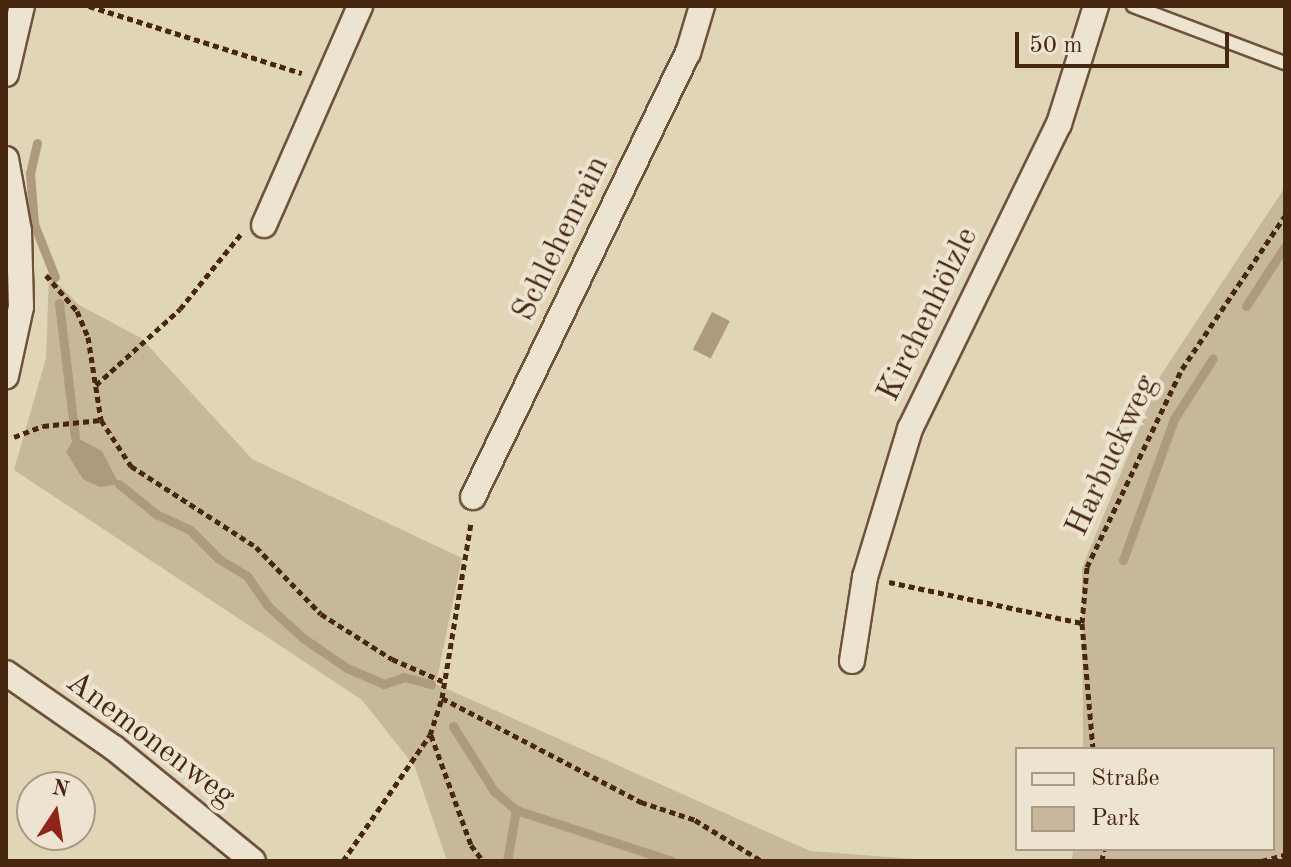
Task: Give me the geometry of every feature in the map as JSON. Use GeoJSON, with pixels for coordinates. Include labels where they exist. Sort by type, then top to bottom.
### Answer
{"type":"FeatureCollection","features":[{"type":"Feature","properties":{"kind":"street"},"geometry":{"type":"LineString","coordinates":[[6,74],[22,6]]}},
{"type":"Feature","properties":{"kind":"street"},"geometry":{"type":"LineString","coordinates":[[264,225],[330,82],[360,6]]}},
{"type":"Feature","properties":{"kind":"street","name":"Schlehenrain"},"geometry":{"type":"LineString","coordinates":[[473,497],[688,53],[702,6]]}},
{"type":"Feature","properties":{"kind":"street","name":"Kirchenhölzle"},"geometry":{"type":"LineString","coordinates":[[852,661],[865,577],[910,429],[1059,124],[1096,6]]}},
{"type":"Feature","properties":{"kind":"street"},"geometry":{"type":"LineString","coordinates":[[6,159],[19,231],[21,307],[6,376]]}},
{"type":"Feature","properties":{"kind":"street","name":"Anemonenweg"},"geometry":{"type":"LineString","coordinates":[[6,673],[114,748],[253,861]]}},
{"type":"Feature","properties":{"kind":"lane"},"geometry":{"type":"LineString","coordinates":[[1133,6],[1285,63]]}},
{"type":"Feature","properties":{"kind":"path"},"geometry":{"type":"LineString","coordinates":[[89,6],[330,82]]}},
{"type":"Feature","properties":{"kind":"path","name":"Harbuckweg"},"geometry":{"type":"LineString","coordinates":[[1093,747],[1082,623],[1087,567],[1130,469],[1182,369],[1285,216]]}},
{"type":"Feature","properties":{"kind":"path"},"geometry":{"type":"LineString","coordinates":[[96,385],[180,309],[235,237],[264,225]]}},
{"type":"Feature","properties":{"kind":"path"},"geometry":{"type":"LineString","coordinates":[[40,269],[77,311],[88,337],[101,420],[131,466],[256,547],[321,614],[392,659],[442,681]]}},
{"type":"Feature","properties":{"kind":"path"},"geometry":{"type":"LineString","coordinates":[[14,437],[43,426],[101,420]]}},
{"type":"Feature","properties":{"kind":"path"},"geometry":{"type":"LineString","coordinates":[[343,861],[430,735],[442,698],[442,681],[469,556],[473,497]]}},
{"type":"Feature","properties":{"kind":"path"},"geometry":{"type":"LineString","coordinates":[[910,585],[1082,623]]}},
{"type":"Feature","properties":{"kind":"path"},"geometry":{"type":"LineString","coordinates":[[442,698],[641,802],[695,820],[762,861]]}},
{"type":"Feature","properties":{"kind":"path"},"geometry":{"type":"LineString","coordinates":[[430,735],[471,845],[483,861]]}},
{"type":"Feature","properties":{"kind":"path"},"geometry":{"type":"LineString","coordinates":[[1262,861],[1285,855]]}},
{"type":"Feature","properties":{"kind":"green space"},"geometry":{"type":"Polygon","coordinates":[[[1285,187],[1285,861],[1072,861],[1073,851],[1275,851],[1275,747],[1083,747],[1082,568],[1161,375],[1285,187]]]}},
{"type":"Feature","properties":{"kind":"green space"},"geometry":{"type":"Polygon","coordinates":[[[49,275],[79,305],[141,338],[252,459],[462,558],[436,684],[810,851],[941,861],[447,861],[415,767],[362,700],[14,470],[46,358],[49,275]]]}},
{"type":"Feature","properties":{"kind":"shaded area"},"geometry":{"type":"Polygon","coordinates":[[[712,312],[730,321],[711,359],[693,349],[712,312]]]}},
{"type":"Feature","properties":{"kind":"shaded area"},"geometry":{"type":"Polygon","coordinates":[[[75,437],[102,451],[119,484],[100,487],[83,479],[66,452],[75,437]]]}},
{"type":"Feature","properties":{"kind":"waterway"},"geometry":{"type":"LineString","coordinates":[[37,143],[30,173],[34,224],[55,277]]}},
{"type":"Feature","properties":{"kind":"waterway"},"geometry":{"type":"LineString","coordinates":[[1246,306],[1285,246]]}},
{"type":"Feature","properties":{"kind":"waterway"},"geometry":{"type":"LineString","coordinates":[[59,303],[75,437]]}},
{"type":"Feature","properties":{"kind":"waterway"},"geometry":{"type":"LineString","coordinates":[[1123,560],[1174,419],[1213,358]]}},
{"type":"Feature","properties":{"kind":"waterway"},"geometry":{"type":"LineString","coordinates":[[119,484],[156,514],[190,530],[219,559],[247,576],[267,605],[303,638],[347,668],[384,684],[404,677],[431,684]]}},
{"type":"Feature","properties":{"kind":"waterway"},"geometry":{"type":"LineString","coordinates":[[453,726],[494,791],[516,810],[672,861]]}},
{"type":"Feature","properties":{"kind":"waterway"},"geometry":{"type":"LineString","coordinates":[[507,861],[516,810]]}}]}
